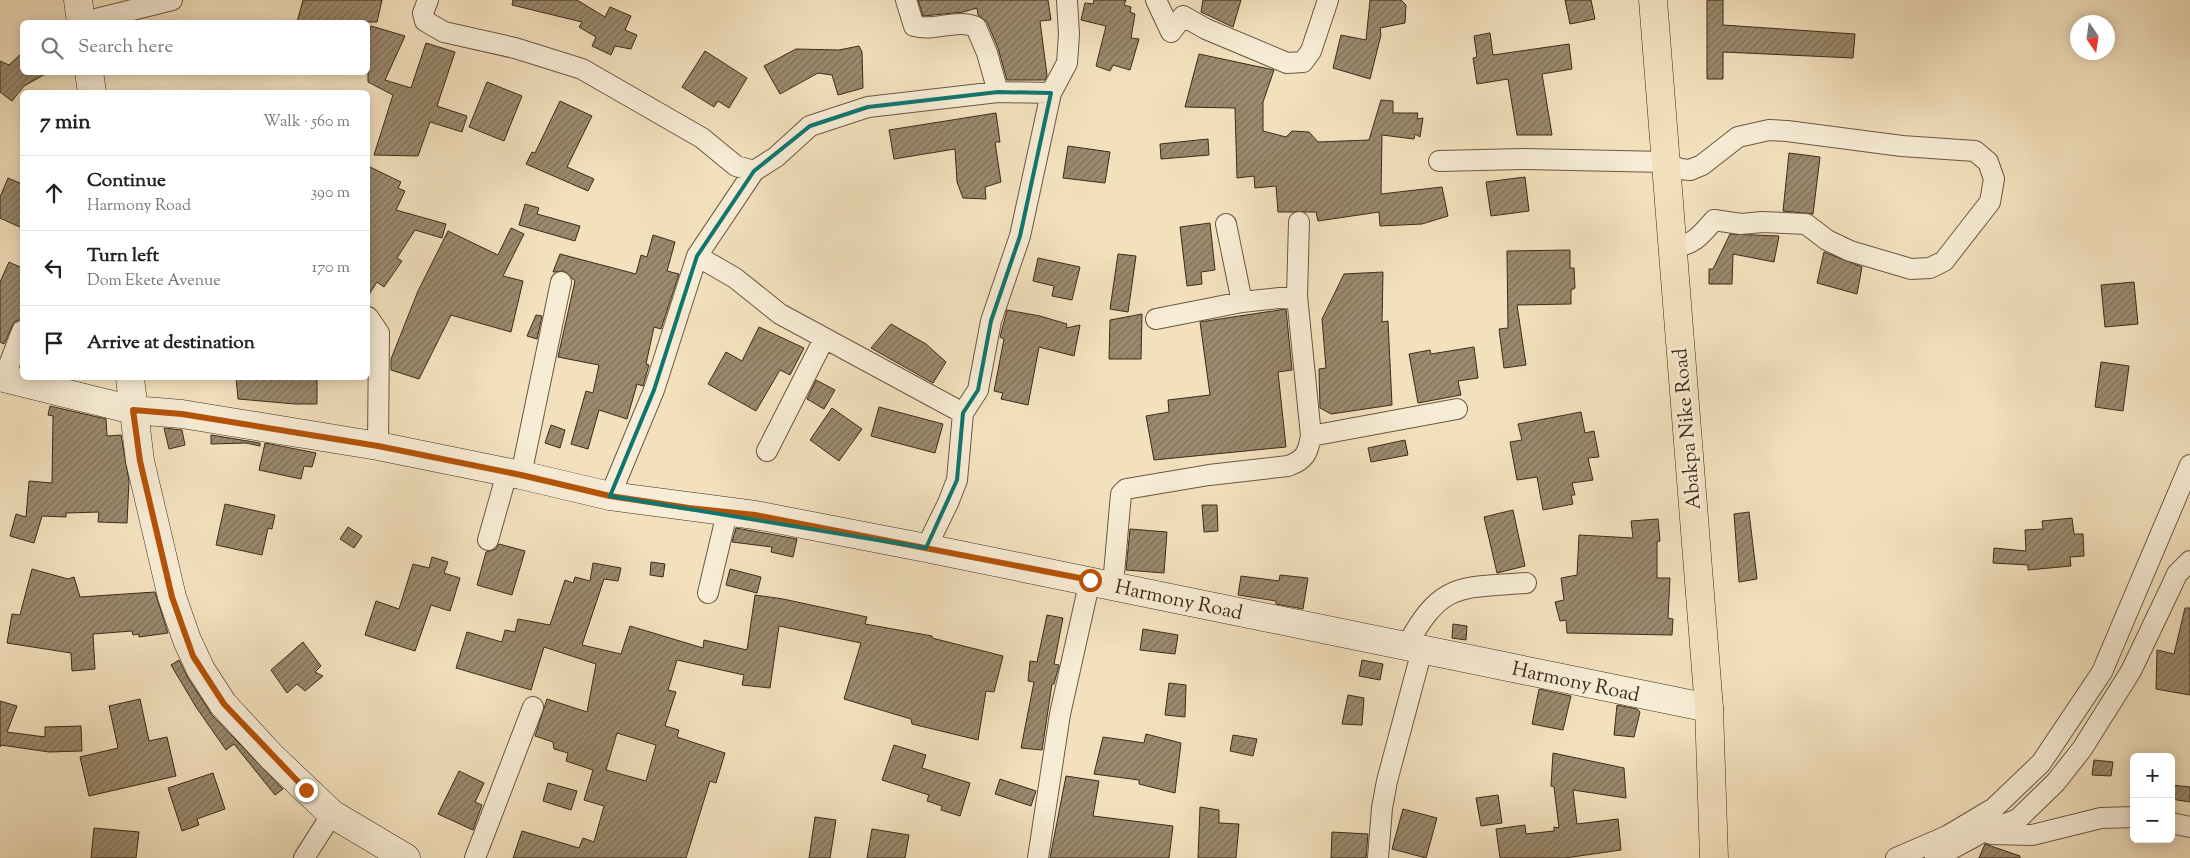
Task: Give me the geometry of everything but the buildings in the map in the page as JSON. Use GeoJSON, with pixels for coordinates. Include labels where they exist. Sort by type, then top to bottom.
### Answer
{"type":"FeatureCollection","features":[{"type":"Feature","properties":{"kind":"main road"},"geometry":{"type":"LineString","coordinates":[[78,0],[83,20]]}},
{"type":"Feature","properties":{"kind":"main road","name":"Abakpa Nike Road"},"geometry":{"type":"LineString","coordinates":[[1653,0],[1709,708],[1714,858]]}},
{"type":"Feature","properties":{"kind":"main road"},"geometry":{"type":"LineString","coordinates":[[89,75],[92,90]]}},
{"type":"Feature","properties":{"kind":"main road","name":"Harmony Road"},"geometry":{"type":"LineString","coordinates":[[2,378],[133,410],[182,414],[378,446],[610,496],[727,513],[755,515],[926,548],[1709,708]]}},
{"type":"Feature","properties":{"kind":"main road"},"geometry":{"type":"LineString","coordinates":[[130,380],[140,461],[172,597],[193,656],[224,704],[272,757],[332,814],[406,858]]}},
{"type":"Feature","properties":{"kind":"street"},"geometry":{"type":"LineString","coordinates":[[91,20],[172,0]]}},
{"type":"Feature","properties":{"kind":"street"},"geometry":{"type":"LineString","coordinates":[[428,0],[423,13],[425,21],[444,32],[515,48],[582,69],[702,138],[736,166],[754,171]]}},
{"type":"Feature","properties":{"kind":"street"},"geometry":{"type":"LineString","coordinates":[[906,0],[914,26],[922,29],[967,23],[976,27],[987,53],[998,92]]}},
{"type":"Feature","properties":{"kind":"street"},"geometry":{"type":"LineString","coordinates":[[926,548],[948,503],[956,480],[964,413],[978,390],[991,321],[1020,236],[1051,94],[1067,63],[1069,34],[1067,0]]}},
{"type":"Feature","properties":{"kind":"street"},"geometry":{"type":"LineString","coordinates":[[1156,0],[1172,32],[1183,16],[1206,28],[1287,62],[1303,62],[1311,51],[1328,0]]}},
{"type":"Feature","properties":{"kind":"street"},"geometry":{"type":"LineString","coordinates":[[610,496],[654,390],[697,256],[754,171],[776,157],[810,126],[868,107],[998,92],[1051,94]]}},
{"type":"Feature","properties":{"kind":"street"},"geometry":{"type":"LineString","coordinates":[[1439,161],[1524,159],[1666,162],[1680,169],[1690,170],[1702,165],[1738,137],[1769,130],[1778,130],[1902,146],[1975,151],[1988,162],[1994,179],[1990,202],[1944,261],[1930,268],[1912,269],[1850,251],[1827,240],[1806,224],[1762,222],[1741,224],[1714,220],[1696,241],[1682,247],[1672,247]]}},
{"type":"Feature","properties":{"kind":"street"},"geometry":{"type":"LineString","coordinates":[[1038,858],[1060,714],[1102,583],[1121,494],[1126,489],[1209,475],[1288,466],[1299,462],[1308,454],[1311,436],[1298,296],[1299,222]]}},
{"type":"Feature","properties":{"kind":"street"},"geometry":{"type":"LineString","coordinates":[[1226,224],[1242,302]]}},
{"type":"Feature","properties":{"kind":"street"},"geometry":{"type":"LineString","coordinates":[[697,256],[735,278],[780,314],[964,413]]}},
{"type":"Feature","properties":{"kind":"street"},"geometry":{"type":"LineString","coordinates":[[488,540],[514,474],[561,282]]}},
{"type":"Feature","properties":{"kind":"street"},"geometry":{"type":"LineString","coordinates":[[1156,319],[1242,302],[1298,296]]}},
{"type":"Feature","properties":{"kind":"street"},"geometry":{"type":"LineString","coordinates":[[370,320],[379,333],[378,446]]}},
{"type":"Feature","properties":{"kind":"street"},"geometry":{"type":"LineString","coordinates":[[2,378],[20,336]]}},
{"type":"Feature","properties":{"kind":"street"},"geometry":{"type":"LineString","coordinates":[[767,451],[824,339]]}},
{"type":"Feature","properties":{"kind":"street"},"geometry":{"type":"LineString","coordinates":[[1311,436],[1457,409]]}},
{"type":"Feature","properties":{"kind":"street"},"geometry":{"type":"LineString","coordinates":[[1896,858],[1947,836],[1994,808],[2041,763],[2102,672],[2190,465]]}},
{"type":"Feature","properties":{"kind":"street"},"geometry":{"type":"LineString","coordinates":[[708,593],[727,513]]}},
{"type":"Feature","properties":{"kind":"street"},"geometry":{"type":"LineString","coordinates":[[1935,858],[1981,833],[2018,819],[2056,782],[2082,749],[2131,671],[2177,574],[2190,561]]}},
{"type":"Feature","properties":{"kind":"street"},"geometry":{"type":"LineString","coordinates":[[1378,858],[1382,808],[1419,622],[1431,606],[1455,591],[1474,587],[1526,583]]}},
{"type":"Feature","properties":{"kind":"street"},"geometry":{"type":"LineString","coordinates":[[474,858],[533,707]]}},
{"type":"Feature","properties":{"kind":"street"},"geometry":{"type":"LineString","coordinates":[[304,858],[332,814]]}},
{"type":"Feature","properties":{"kind":"street"},"geometry":{"type":"LineString","coordinates":[[1981,833],[2032,834],[2101,818],[2130,817]]}},
{"type":"Feature","properties":{"kind":"street"},"geometry":{"type":"LineString","coordinates":[[2175,824],[2190,827]]}},
{"type":"Feature","properties":{"kind":"highlighted area"},"geometry":{"type":"Polygon","coordinates":[[[998,92],[1051,93],[1020,236],[991,321],[978,390],[963,413],[957,480],[926,548],[610,496],[654,390],[697,256],[754,171],[810,126],[868,107],[998,92]]]}},
{"type":"Feature","properties":{"kind":"route"},"geometry":{"type":"LineString","coordinates":[[306,790],[272,757],[224,704],[193,656],[172,597],[140,461],[133,410],[182,414],[378,446],[521,475],[610,496],[727,513],[755,515],[1090,580]]}}]}
